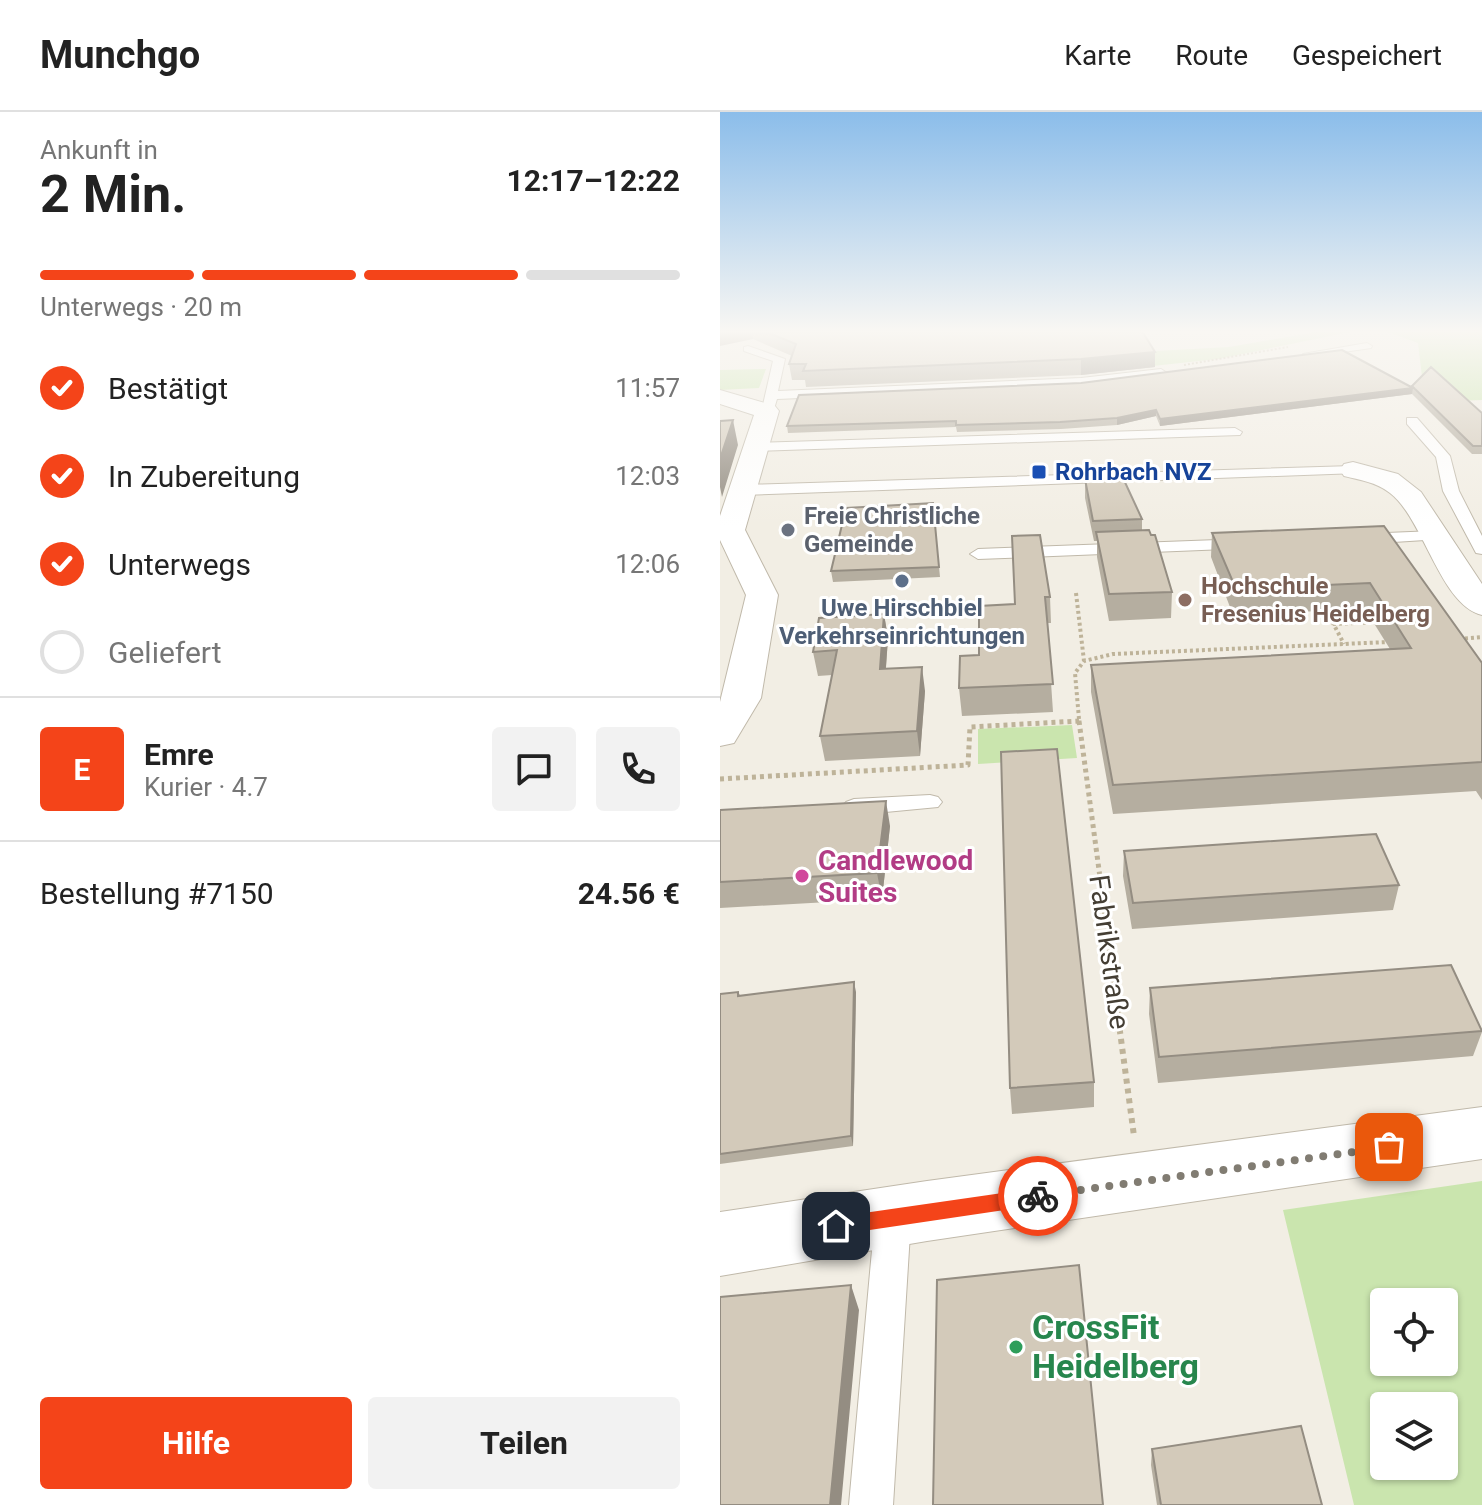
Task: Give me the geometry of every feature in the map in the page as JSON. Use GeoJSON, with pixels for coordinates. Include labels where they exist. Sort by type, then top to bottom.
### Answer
{"type":"FeatureCollection","features":[{"type":"Feature","properties":{"kind":"street"},"geometry":{"type":"LineString","coordinates":[[720,397],[769,403],[730,530],[762,595],[720,734]]}},
{"type":"Feature","properties":{"kind":"street"},"geometry":{"type":"LineString","coordinates":[[1353,470],[1381,475],[1402,487],[1430,522],[1459,578],[1482,605]]}},
{"type":"Feature","properties":{"kind":"street"},"geometry":{"type":"LineString","coordinates":[[720,1244],[1482,1133]]}},
{"type":"Feature","properties":{"kind":"lane"},"geometry":{"type":"LineString","coordinates":[[771,396],[769,403],[873,396]]}},
{"type":"Feature","properties":{"kind":"lane"},"geometry":{"type":"LineString","coordinates":[[1412,421],[1443,456],[1451,491],[1482,549]]}},
{"type":"Feature","properties":{"kind":"lane"},"geometry":{"type":"LineString","coordinates":[[755,447],[1235,432]]}},
{"type":"Feature","properties":{"kind":"lane"},"geometry":{"type":"LineString","coordinates":[[742,490],[1353,470]]}},
{"type":"Feature","properties":{"kind":"lane"},"geometry":{"type":"LineString","coordinates":[[1341,540],[1435,536]]}},
{"type":"Feature","properties":{"kind":"lane"},"geometry":{"type":"LineString","coordinates":[[978,554],[1262,543]]}},
{"type":"Feature","properties":{"kind":"lane"},"geometry":{"type":"LineString","coordinates":[[825,809],[930,802]]}},
{"type":"Feature","properties":{"kind":"lane"},"geometry":{"type":"LineString","coordinates":[[871,1505],[893,1217]]}},
{"type":"Feature","properties":{"kind":"path","name":"Fabrikstraße"},"geometry":{"type":"LineString","coordinates":[[1076,593],[1084,661],[1075,673],[1079,721],[1140,1183]]}},
{"type":"Feature","properties":{"kind":"path"},"geometry":{"type":"LineString","coordinates":[[1319,597],[1344,644]]}},
{"type":"Feature","properties":{"kind":"path"},"geometry":{"type":"LineString","coordinates":[[1333,624],[1378,622]]}},
{"type":"Feature","properties":{"kind":"path"},"geometry":{"type":"LineString","coordinates":[[1453,639],[1482,637]]}},
{"type":"Feature","properties":{"kind":"path"},"geometry":{"type":"LineString","coordinates":[[1084,661],[1113,654],[1390,642]]}},
{"type":"Feature","properties":{"kind":"path"},"geometry":{"type":"LineString","coordinates":[[720,779],[968,765],[970,727],[1079,721]]}},
{"type":"Feature","properties":{"kind":"green space"},"geometry":{"type":"Polygon","coordinates":[[[1424,396],[1482,396],[1482,400],[1425,402],[1424,396]]]}},
{"type":"Feature","properties":{"kind":"green space"},"geometry":{"type":"Polygon","coordinates":[[[1072,725],[1077,758],[978,764],[978,729],[1072,725]]]}},
{"type":"Feature","properties":{"kind":"green space"},"geometry":{"type":"Polygon","coordinates":[[[1482,1181],[1482,1505],[1354,1505],[1283,1210],[1482,1181]]]}},
{"type":"Feature","properties":{"kind":"building"},"geometry":{"type":"Polygon","coordinates":[[[799,396],[1348,396],[1160,419],[1156,410],[1117,418],[1060,422],[956,425],[956,421],[787,426],[799,396]]]}},
{"type":"Feature","properties":{"kind":"building"},"geometry":{"type":"Polygon","coordinates":[[[1422,396],[1463,396],[1482,413],[1482,446],[1473,446],[1422,396]]]}},
{"type":"Feature","properties":{"kind":"building"},"geometry":{"type":"Polygon","coordinates":[[[733,420],[720,459],[720,421],[733,420]]]}},
{"type":"Feature","properties":{"kind":"building"},"geometry":{"type":"Polygon","coordinates":[[[1123,478],[1142,519],[1093,521],[1085,479],[1123,478]]]}},
{"type":"Feature","properties":{"kind":"building"},"geometry":{"type":"Polygon","coordinates":[[[933,503],[939,567],[831,571],[846,508],[933,503]]]}},
{"type":"Feature","properties":{"kind":"building"},"geometry":{"type":"Polygon","coordinates":[[[1384,526],[1482,663],[1482,762],[1113,785],[1091,665],[1411,648],[1370,583],[1236,589],[1212,533],[1384,526]]]}},
{"type":"Feature","properties":{"kind":"building"},"geometry":{"type":"Polygon","coordinates":[[[1149,530],[1151,535],[1155,535],[1172,592],[1109,594],[1096,532],[1149,530]]]}},
{"type":"Feature","properties":{"kind":"building"},"geometry":{"type":"Polygon","coordinates":[[[1040,535],[1050,597],[1045,597],[1053,684],[959,688],[960,656],[979,655],[979,606],[1015,604],[1012,536],[1040,535]]]}},
{"type":"Feature","properties":{"kind":"building"},"geometry":{"type":"Polygon","coordinates":[[[884,614],[880,669],[922,667],[917,731],[820,736],[837,650],[813,652],[819,618],[884,614]]]}},
{"type":"Feature","properties":{"kind":"building"},"geometry":{"type":"Polygon","coordinates":[[[1057,749],[1094,1082],[1010,1088],[1001,752],[1057,749]]]}},
{"type":"Feature","properties":{"kind":"building","name":"Candlewood Suites"},"geometry":{"type":"Polygon","coordinates":[[[886,801],[877,873],[720,882],[720,810],[886,801]]]}},
{"type":"Feature","properties":{"kind":"building"},"geometry":{"type":"Polygon","coordinates":[[[1376,834],[1399,885],[1133,903],[1124,851],[1376,834]]]}},
{"type":"Feature","properties":{"kind":"building"},"geometry":{"type":"Polygon","coordinates":[[[1451,965],[1482,1031],[1159,1057],[1150,988],[1451,965]]]}},
{"type":"Feature","properties":{"kind":"building"},"geometry":{"type":"Polygon","coordinates":[[[854,982],[851,1136],[720,1154],[720,994],[738,992],[738,996],[854,982]]]}},
{"type":"Feature","properties":{"kind":"building"},"geometry":{"type":"Polygon","coordinates":[[[1079,1265],[1103,1505],[933,1505],[937,1280],[1079,1265]]]}},
{"type":"Feature","properties":{"kind":"building"},"geometry":{"type":"Polygon","coordinates":[[[851,1285],[830,1505],[720,1505],[720,1297],[851,1285]]]}},
{"type":"Feature","properties":{"kind":"building"},"geometry":{"type":"Polygon","coordinates":[[[1301,1426],[1322,1505],[1161,1505],[1152,1449],[1301,1426]]]}},
{"type":"Feature","properties":{"kind":"way so far"},"geometry":{"type":"LineString","coordinates":[[1038,1196],[1389,1147]]}},
{"type":"Feature","properties":{"kind":"place","name":"Rohrbach NVZ"},"geometry":{"type":"Point","coordinates":[1039,472]}},
{"type":"Feature","properties":{"kind":"place","name":"Freie Christliche Gemeinde"},"geometry":{"type":"Point","coordinates":[788,530]}},
{"type":"Feature","properties":{"kind":"place","name":"Uwe Hirschbiel Verkehrseinrichtungen"},"geometry":{"type":"Point","coordinates":[902,581]}},
{"type":"Feature","properties":{"kind":"place","name":"Hochschule Fresenius Heidelberg"},"geometry":{"type":"Point","coordinates":[1185,600]}},
{"type":"Feature","properties":{"kind":"place","name":"Candlewood Suites"},"geometry":{"type":"Point","coordinates":[802,876]}},
{"type":"Feature","properties":{"kind":"place","name":"CrossFit Heidelberg"},"geometry":{"type":"Point","coordinates":[1016,1347]}},
{"type":"Feature","properties":{"kind":"route"},"geometry":{"type":"LineString","coordinates":[[836,1226],[1038,1196]]}}]}
